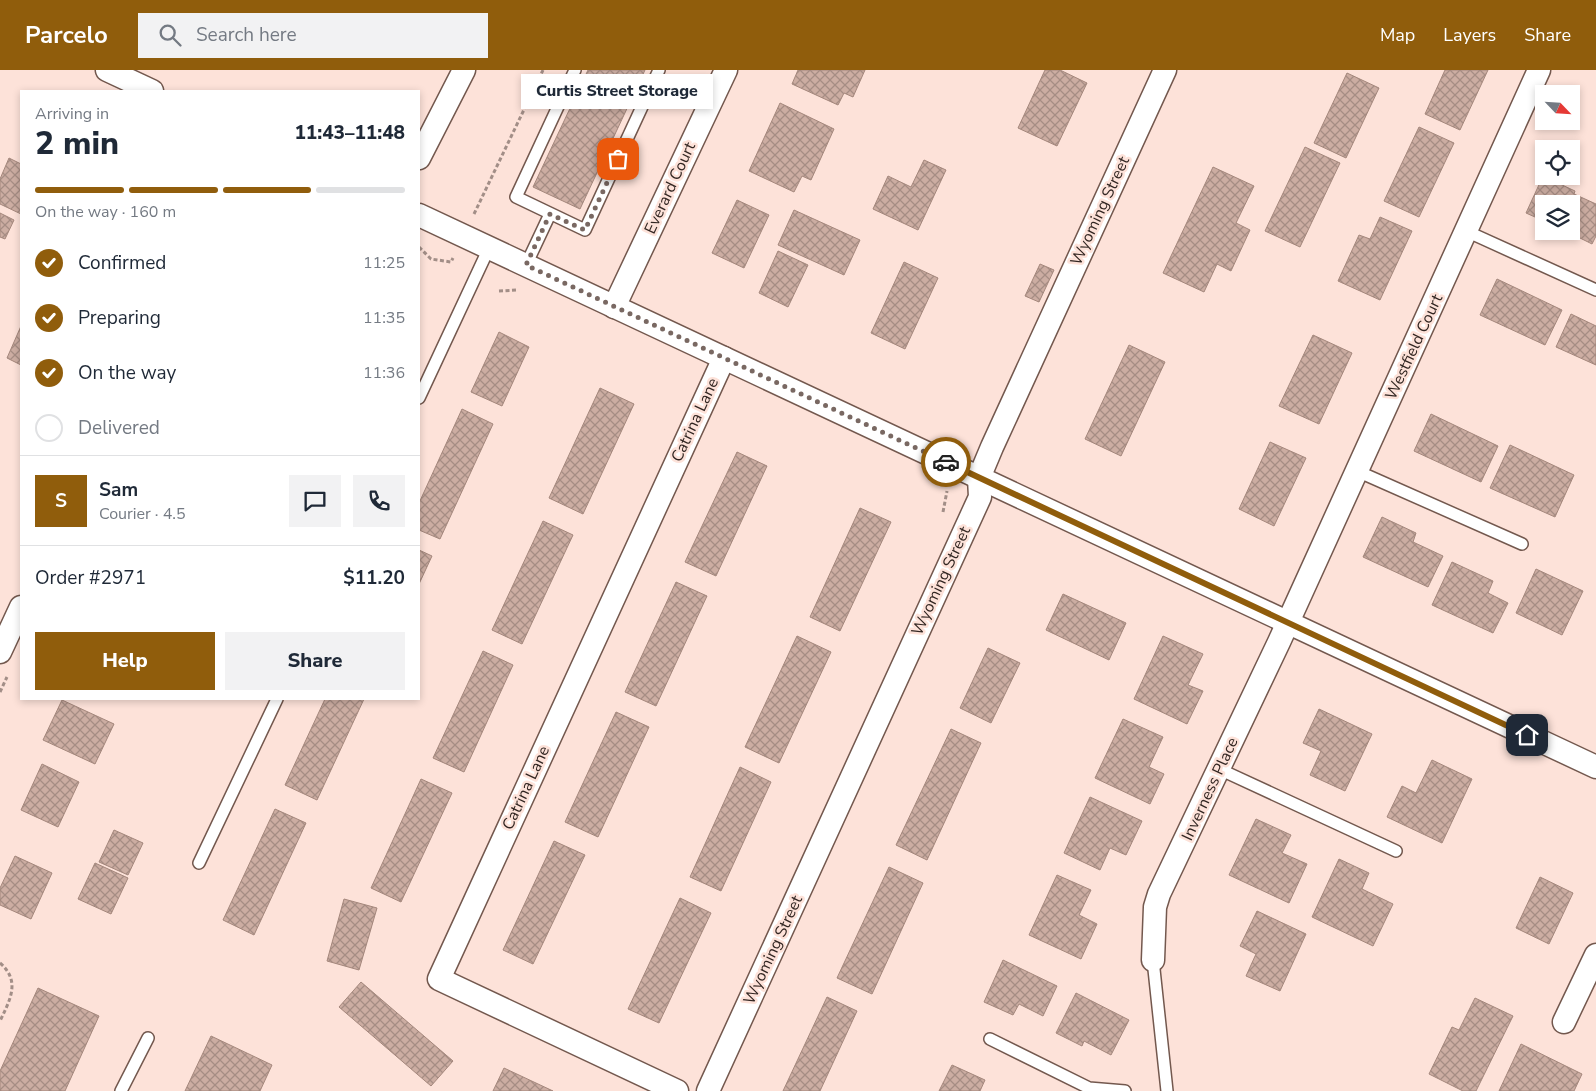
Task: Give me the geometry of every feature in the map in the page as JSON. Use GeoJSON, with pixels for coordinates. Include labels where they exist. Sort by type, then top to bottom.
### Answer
{"type":"FeatureCollection","features":[{"type":"Feature","properties":{"kind":"street"},"geometry":{"type":"LineString","coordinates":[[107,70],[150,90]]}},
{"type":"Feature","properties":{"kind":"street"},"geometry":{"type":"LineString","coordinates":[[420,156],[464,70]]}},
{"type":"Feature","properties":{"kind":"street","name":"Everard Court"},"geometry":{"type":"LineString","coordinates":[[614,306],[726,70]]}},
{"type":"Feature","properties":{"kind":"street","name":"Wyoming Street"},"geometry":{"type":"LineString","coordinates":[[708,1091],[980,497],[979,478],[1165,70]]}},
{"type":"Feature","properties":{"kind":"street","name":"Westfield Court"},"geometry":{"type":"LineString","coordinates":[[1287,623],[1538,70]]}},
{"type":"Feature","properties":{"kind":"street"},"geometry":{"type":"LineString","coordinates":[[420,215],[1596,767]]}},
{"type":"Feature","properties":{"kind":"street","name":"Catrina Lane"},"geometry":{"type":"LineString","coordinates":[[677,1091],[438,979],[724,358]]}},
{"type":"Feature","properties":{"kind":"street"},"geometry":{"type":"LineString","coordinates":[[0,652],[20,609]]}},
{"type":"Feature","properties":{"kind":"street","name":"Inverness Place"},"geometry":{"type":"LineString","coordinates":[[1153,960],[1155,906],[1287,623]]}},
{"type":"Feature","properties":{"kind":"street"},"geometry":{"type":"LineString","coordinates":[[1564,1022],[1596,955]]}},
{"type":"Feature","properties":{"kind":"lane"},"geometry":{"type":"LineString","coordinates":[[575,70],[516,197],[585,230],[659,70]]}},
{"type":"Feature","properties":{"kind":"lane"},"geometry":{"type":"LineString","coordinates":[[526,265],[550,214]]}},
{"type":"Feature","properties":{"kind":"lane"},"geometry":{"type":"LineString","coordinates":[[1466,231],[1596,290]]}},
{"type":"Feature","properties":{"kind":"lane"},"geometry":{"type":"LineString","coordinates":[[420,396],[489,248]]}},
{"type":"Feature","properties":{"kind":"lane"},"geometry":{"type":"LineString","coordinates":[[1357,471],[1522,544]]}},
{"type":"Feature","properties":{"kind":"lane"},"geometry":{"type":"LineString","coordinates":[[199,863],[277,700]]}},
{"type":"Feature","properties":{"kind":"lane"},"geometry":{"type":"LineString","coordinates":[[1219,769],[1396,852]]}},
{"type":"Feature","properties":{"kind":"lane"},"geometry":{"type":"LineString","coordinates":[[1153,960],[1167,1091]]}},
{"type":"Feature","properties":{"kind":"lane"},"geometry":{"type":"LineString","coordinates":[[121,1091],[148,1038]]}},
{"type":"Feature","properties":{"kind":"lane"},"geometry":{"type":"LineString","coordinates":[[990,1039],[1089,1088],[1125,1091]]}},
{"type":"Feature","properties":{"kind":"path"},"geometry":{"type":"LineString","coordinates":[[475,212],[542,70]]}},
{"type":"Feature","properties":{"kind":"path"},"geometry":{"type":"LineString","coordinates":[[420,248],[432,259],[451,262]]}},
{"type":"Feature","properties":{"kind":"path"},"geometry":{"type":"LineString","coordinates":[[943,512],[948,483]]}},
{"type":"Feature","properties":{"kind":"path"},"geometry":{"type":"LineString","coordinates":[[0,963],[9,971],[12,994],[0,1021]]}},
{"type":"Feature","properties":{"kind":"building"},"geometry":{"type":"Polygon","coordinates":[[[588,70],[645,70],[580,209],[533,187],[588,70]]]}},
{"type":"Feature","properties":{"kind":"building"},"geometry":{"type":"Polygon","coordinates":[[[798,70],[865,70],[853,97],[844,93],[838,105],[792,84],[798,70]]]}},
{"type":"Feature","properties":{"kind":"building"},"geometry":{"type":"Polygon","coordinates":[[[1045,70],[1060,70],[1087,83],[1057,146],[1018,128],[1045,70]]]}},
{"type":"Feature","properties":{"kind":"building"},"geometry":{"type":"Polygon","coordinates":[[[1445,70],[1488,70],[1460,130],[1425,114],[1445,70]]]}},
{"type":"Feature","properties":{"kind":"building"},"geometry":{"type":"Polygon","coordinates":[[[1347,73],[1379,88],[1346,158],[1314,143],[1347,73]]]}},
{"type":"Feature","properties":{"kind":"building"},"geometry":{"type":"Polygon","coordinates":[[[780,103],[834,129],[811,180],[802,176],[794,192],[749,171],[780,103]]]}},
{"type":"Feature","properties":{"kind":"building"},"geometry":{"type":"Polygon","coordinates":[[[1419,127],[1454,143],[1419,217],[1384,201],[1419,127]]]}},
{"type":"Feature","properties":{"kind":"building"},"geometry":{"type":"Polygon","coordinates":[[[1305,147],[1340,163],[1300,247],[1265,231],[1305,147]]]}},
{"type":"Feature","properties":{"kind":"building"},"geometry":{"type":"Polygon","coordinates":[[[9,158],[20,164],[20,214],[0,204],[0,179],[9,158]]]}},
{"type":"Feature","properties":{"kind":"building"},"geometry":{"type":"Polygon","coordinates":[[[924,160],[946,170],[918,230],[873,209],[888,176],[911,187],[924,160]]]}},
{"type":"Feature","properties":{"kind":"building"},"geometry":{"type":"Polygon","coordinates":[[[1213,167],[1254,186],[1236,223],[1250,230],[1231,271],[1217,264],[1204,292],[1163,273],[1213,167]]]}},
{"type":"Feature","properties":{"kind":"building"},"geometry":{"type":"Polygon","coordinates":[[[1539,185],[1562,185],[1575,191],[1574,194],[1576,195],[1535,195],[1535,217],[1526,213],[1539,185]]]}},
{"type":"Feature","properties":{"kind":"building"},"geometry":{"type":"Polygon","coordinates":[[[1580,197],[1596,204],[1596,236],[1592,244],[1580,238],[1580,197]]]}},
{"type":"Feature","properties":{"kind":"building"},"geometry":{"type":"Polygon","coordinates":[[[737,200],[769,215],[744,268],[712,253],[737,200]]]}},
{"type":"Feature","properties":{"kind":"building"},"geometry":{"type":"Polygon","coordinates":[[[794,210],[860,240],[844,275],[778,245],[794,210]]]}},
{"type":"Feature","properties":{"kind":"building"},"geometry":{"type":"Polygon","coordinates":[[[0,213],[14,220],[5,239],[0,237],[0,213]]]}},
{"type":"Feature","properties":{"kind":"building"},"geometry":{"type":"Polygon","coordinates":[[[1380,217],[1412,231],[1380,300],[1338,281],[1359,235],[1370,239],[1380,217]]]}},
{"type":"Feature","properties":{"kind":"building"},"geometry":{"type":"Polygon","coordinates":[[[778,251],[808,265],[788,307],[759,293],[778,251]]]}},
{"type":"Feature","properties":{"kind":"building"},"geometry":{"type":"Polygon","coordinates":[[[904,262],[938,278],[905,349],[871,333],[904,262]]]}},
{"type":"Feature","properties":{"kind":"building"},"geometry":{"type":"Polygon","coordinates":[[[1040,264],[1054,270],[1039,302],[1025,296],[1040,264]]]}},
{"type":"Feature","properties":{"kind":"building"},"geometry":{"type":"Polygon","coordinates":[[[1497,279],[1562,310],[1545,345],[1480,315],[1497,279]]]}},
{"type":"Feature","properties":{"kind":"building"},"geometry":{"type":"Polygon","coordinates":[[[1571,314],[1596,326],[1596,365],[1556,347],[1571,314]]]}},
{"type":"Feature","properties":{"kind":"building"},"geometry":{"type":"Polygon","coordinates":[[[20,328],[20,364],[7,358],[20,328]]]}},
{"type":"Feature","properties":{"kind":"building"},"geometry":{"type":"Polygon","coordinates":[[[499,332],[529,347],[502,406],[471,392],[499,332]]]}},
{"type":"Feature","properties":{"kind":"building"},"geometry":{"type":"Polygon","coordinates":[[[1313,335],[1352,353],[1319,424],[1279,406],[1313,335]]]}},
{"type":"Feature","properties":{"kind":"building"},"geometry":{"type":"Polygon","coordinates":[[[1129,345],[1165,362],[1121,456],[1085,439],[1129,345]]]}},
{"type":"Feature","properties":{"kind":"building"},"geometry":{"type":"Polygon","coordinates":[[[600,388],[634,404],[583,514],[549,498],[600,388]]]}},
{"type":"Feature","properties":{"kind":"building"},"geometry":{"type":"Polygon","coordinates":[[[462,409],[493,424],[440,539],[420,530],[420,501],[462,409]]]}},
{"type":"Feature","properties":{"kind":"building"},"geometry":{"type":"Polygon","coordinates":[[[1431,414],[1498,446],[1481,482],[1414,451],[1431,414]]]}},
{"type":"Feature","properties":{"kind":"building"},"geometry":{"type":"Polygon","coordinates":[[[1270,442],[1306,458],[1274,526],[1239,509],[1270,442]]]}},
{"type":"Feature","properties":{"kind":"building"},"geometry":{"type":"Polygon","coordinates":[[[1510,445],[1574,475],[1555,517],[1490,488],[1510,445]]]}},
{"type":"Feature","properties":{"kind":"building"},"geometry":{"type":"Polygon","coordinates":[[[737,452],[767,466],[716,576],[685,562],[737,452]]]}},
{"type":"Feature","properties":{"kind":"building"},"geometry":{"type":"Polygon","coordinates":[[[860,508],[891,522],[840,631],[810,617],[860,508]]]}},
{"type":"Feature","properties":{"kind":"building"},"geometry":{"type":"Polygon","coordinates":[[[1382,517],[1416,533],[1413,542],[1443,556],[1428,587],[1363,557],[1382,517]]]}},
{"type":"Feature","properties":{"kind":"building"},"geometry":{"type":"Polygon","coordinates":[[[543,521],[573,535],[522,644],[492,630],[543,521]]]}},
{"type":"Feature","properties":{"kind":"building"},"geometry":{"type":"Polygon","coordinates":[[[420,550],[432,556],[420,582],[420,550]]]}},
{"type":"Feature","properties":{"kind":"building"},"geometry":{"type":"Polygon","coordinates":[[[1452,562],[1493,581],[1488,593],[1508,603],[1493,633],[1432,605],[1452,562]]]}},
{"type":"Feature","properties":{"kind":"building"},"geometry":{"type":"Polygon","coordinates":[[[1536,569],[1583,591],[1562,635],[1516,613],[1536,569]]]}},
{"type":"Feature","properties":{"kind":"building"},"geometry":{"type":"Polygon","coordinates":[[[676,582],[707,596],[656,706],[625,692],[676,582]]]}},
{"type":"Feature","properties":{"kind":"building"},"geometry":{"type":"Polygon","coordinates":[[[1063,594],[1126,623],[1109,660],[1046,630],[1063,594]]]}},
{"type":"Feature","properties":{"kind":"building"},"geometry":{"type":"Polygon","coordinates":[[[797,636],[831,652],[779,763],[745,747],[797,636]]]}},
{"type":"Feature","properties":{"kind":"building"},"geometry":{"type":"Polygon","coordinates":[[[1163,636],[1203,654],[1188,685],[1203,691],[1187,724],[1134,699],[1163,636]]]}},
{"type":"Feature","properties":{"kind":"building"},"geometry":{"type":"Polygon","coordinates":[[[988,648],[1020,663],[991,723],[960,708],[988,648]]]}},
{"type":"Feature","properties":{"kind":"building"},"geometry":{"type":"Polygon","coordinates":[[[483,651],[513,665],[464,772],[433,758],[483,651]]]}},
{"type":"Feature","properties":{"kind":"building"},"geometry":{"type":"Polygon","coordinates":[[[62,700],[114,724],[95,764],[43,740],[62,700]]]}},
{"type":"Feature","properties":{"kind":"building"},"geometry":{"type":"Polygon","coordinates":[[[325,700],[364,700],[317,800],[285,785],[325,700]]]}},
{"type":"Feature","properties":{"kind":"building"},"geometry":{"type":"Polygon","coordinates":[[[1319,709],[1372,734],[1345,791],[1310,775],[1321,751],[1303,743],[1319,709]]]}},
{"type":"Feature","properties":{"kind":"building"},"geometry":{"type":"Polygon","coordinates":[[[616,712],[649,727],[598,837],[565,822],[616,712]]]}},
{"type":"Feature","properties":{"kind":"building"},"geometry":{"type":"Polygon","coordinates":[[[1123,719],[1163,737],[1149,767],[1164,774],[1150,804],[1095,778],[1123,719]]]}},
{"type":"Feature","properties":{"kind":"building"},"geometry":{"type":"Polygon","coordinates":[[[951,729],[981,743],[927,860],[896,845],[951,729]]]}},
{"type":"Feature","properties":{"kind":"building"},"geometry":{"type":"Polygon","coordinates":[[[1432,760],[1472,779],[1442,843],[1387,817],[1402,786],[1416,793],[1432,760]]]}},
{"type":"Feature","properties":{"kind":"building"},"geometry":{"type":"Polygon","coordinates":[[[42,764],[79,782],[58,827],[21,810],[42,764]]]}},
{"type":"Feature","properties":{"kind":"building"},"geometry":{"type":"Polygon","coordinates":[[[740,767],[771,782],[721,891],[690,877],[740,767]]]}},
{"type":"Feature","properties":{"kind":"building"},"geometry":{"type":"Polygon","coordinates":[[[421,779],[452,793],[401,902],[371,888],[421,779]]]}},
{"type":"Feature","properties":{"kind":"building"},"geometry":{"type":"Polygon","coordinates":[[[1090,797],[1142,821],[1126,855],[1110,848],[1100,870],[1064,853],[1090,797]]]}},
{"type":"Feature","properties":{"kind":"building"},"geometry":{"type":"Polygon","coordinates":[[[275,809],[306,823],[254,935],[223,920],[275,809]]]}},
{"type":"Feature","properties":{"kind":"building"},"geometry":{"type":"Polygon","coordinates":[[[1256,819],[1291,835],[1282,853],[1307,864],[1289,903],[1229,875],[1256,819]]]}},
{"type":"Feature","properties":{"kind":"building"},"geometry":{"type":"Polygon","coordinates":[[[114,830],[143,843],[128,875],[99,862],[114,830]]]}},
{"type":"Feature","properties":{"kind":"building"},"geometry":{"type":"Polygon","coordinates":[[[554,841],[585,855],[533,964],[503,950],[554,841]]]}},
{"type":"Feature","properties":{"kind":"building"},"geometry":{"type":"Polygon","coordinates":[[[15,856],[52,873],[31,919],[0,905],[0,888],[15,856]]]}},
{"type":"Feature","properties":{"kind":"building"},"geometry":{"type":"Polygon","coordinates":[[[1339,859],[1369,873],[1362,889],[1393,904],[1373,946],[1312,917],[1339,859]]]}},
{"type":"Feature","properties":{"kind":"building"},"geometry":{"type":"Polygon","coordinates":[[[95,863],[128,878],[111,914],[78,899],[95,863]]]}},
{"type":"Feature","properties":{"kind":"building"},"geometry":{"type":"Polygon","coordinates":[[[889,867],[923,883],[872,994],[837,978],[889,867]]]}},
{"type":"Feature","properties":{"kind":"building"},"geometry":{"type":"Polygon","coordinates":[[[1057,875],[1091,890],[1079,915],[1097,924],[1081,959],[1029,935],[1057,875]]]}},
{"type":"Feature","properties":{"kind":"building"},"geometry":{"type":"Polygon","coordinates":[[[1540,877],[1573,893],[1549,944],[1516,928],[1540,877]]]}},
{"type":"Feature","properties":{"kind":"building"},"geometry":{"type":"Polygon","coordinates":[[[680,898],[711,913],[659,1023],[628,1009],[680,898]]]}},
{"type":"Feature","properties":{"kind":"building"},"geometry":{"type":"Polygon","coordinates":[[[344,899],[377,908],[359,970],[327,961],[344,899]]]}},
{"type":"Feature","properties":{"kind":"building"},"geometry":{"type":"Polygon","coordinates":[[[1257,911],[1306,934],[1280,991],[1246,976],[1256,954],[1240,946],[1257,911]]]}},
{"type":"Feature","properties":{"kind":"building"},"geometry":{"type":"Polygon","coordinates":[[[1003,960],[1057,986],[1043,1016],[1019,1004],[1013,1015],[984,1002],[1003,960]]]}},
{"type":"Feature","properties":{"kind":"building"},"geometry":{"type":"Polygon","coordinates":[[[361,982],[453,1061],[431,1086],[339,1007],[361,982]]]}},
{"type":"Feature","properties":{"kind":"building"},"geometry":{"type":"Polygon","coordinates":[[[38,988],[99,1016],[65,1091],[0,1091],[0,1071],[38,988]]]}},
{"type":"Feature","properties":{"kind":"building"},"geometry":{"type":"Polygon","coordinates":[[[1076,993],[1129,1020],[1111,1055],[1084,1041],[1082,1046],[1056,1033],[1076,993]]]}},
{"type":"Feature","properties":{"kind":"building"},"geometry":{"type":"Polygon","coordinates":[[[827,997],[857,1011],[820,1091],[783,1091],[827,997]]]}},
{"type":"Feature","properties":{"kind":"building"},"geometry":{"type":"Polygon","coordinates":[[[1475,998],[1513,1016],[1476,1091],[1463,1091],[1429,1074],[1452,1027],[1459,1030],[1475,998]]]}},
{"type":"Feature","properties":{"kind":"building"},"geometry":{"type":"Polygon","coordinates":[[[211,1036],[272,1065],[260,1091],[185,1091],[211,1036]]]}},
{"type":"Feature","properties":{"kind":"building"},"geometry":{"type":"Polygon","coordinates":[[[1521,1044],[1582,1074],[1574,1091],[1499,1091],[1521,1044]]]}},
{"type":"Feature","properties":{"kind":"building"},"geometry":{"type":"Polygon","coordinates":[[[952,1065],[985,1080],[980,1091],[939,1091],[952,1065]]]}},
{"type":"Feature","properties":{"kind":"building"},"geometry":{"type":"Polygon","coordinates":[[[504,1068],[553,1091],[493,1091],[504,1068]]]}},
{"type":"Feature","properties":{"kind":"way so far"},"geometry":{"type":"LineString","coordinates":[[618,159],[585,230],[550,214],[526,265],[946,462]]}},
{"type":"Feature","properties":{"kind":"place","name":"Curtis Street Storage"},"geometry":{"type":"Point","coordinates":[618,159]}},
{"type":"Feature","properties":{"kind":"route"},"geometry":{"type":"LineString","coordinates":[[946,462],[1527,735]]}}]}
